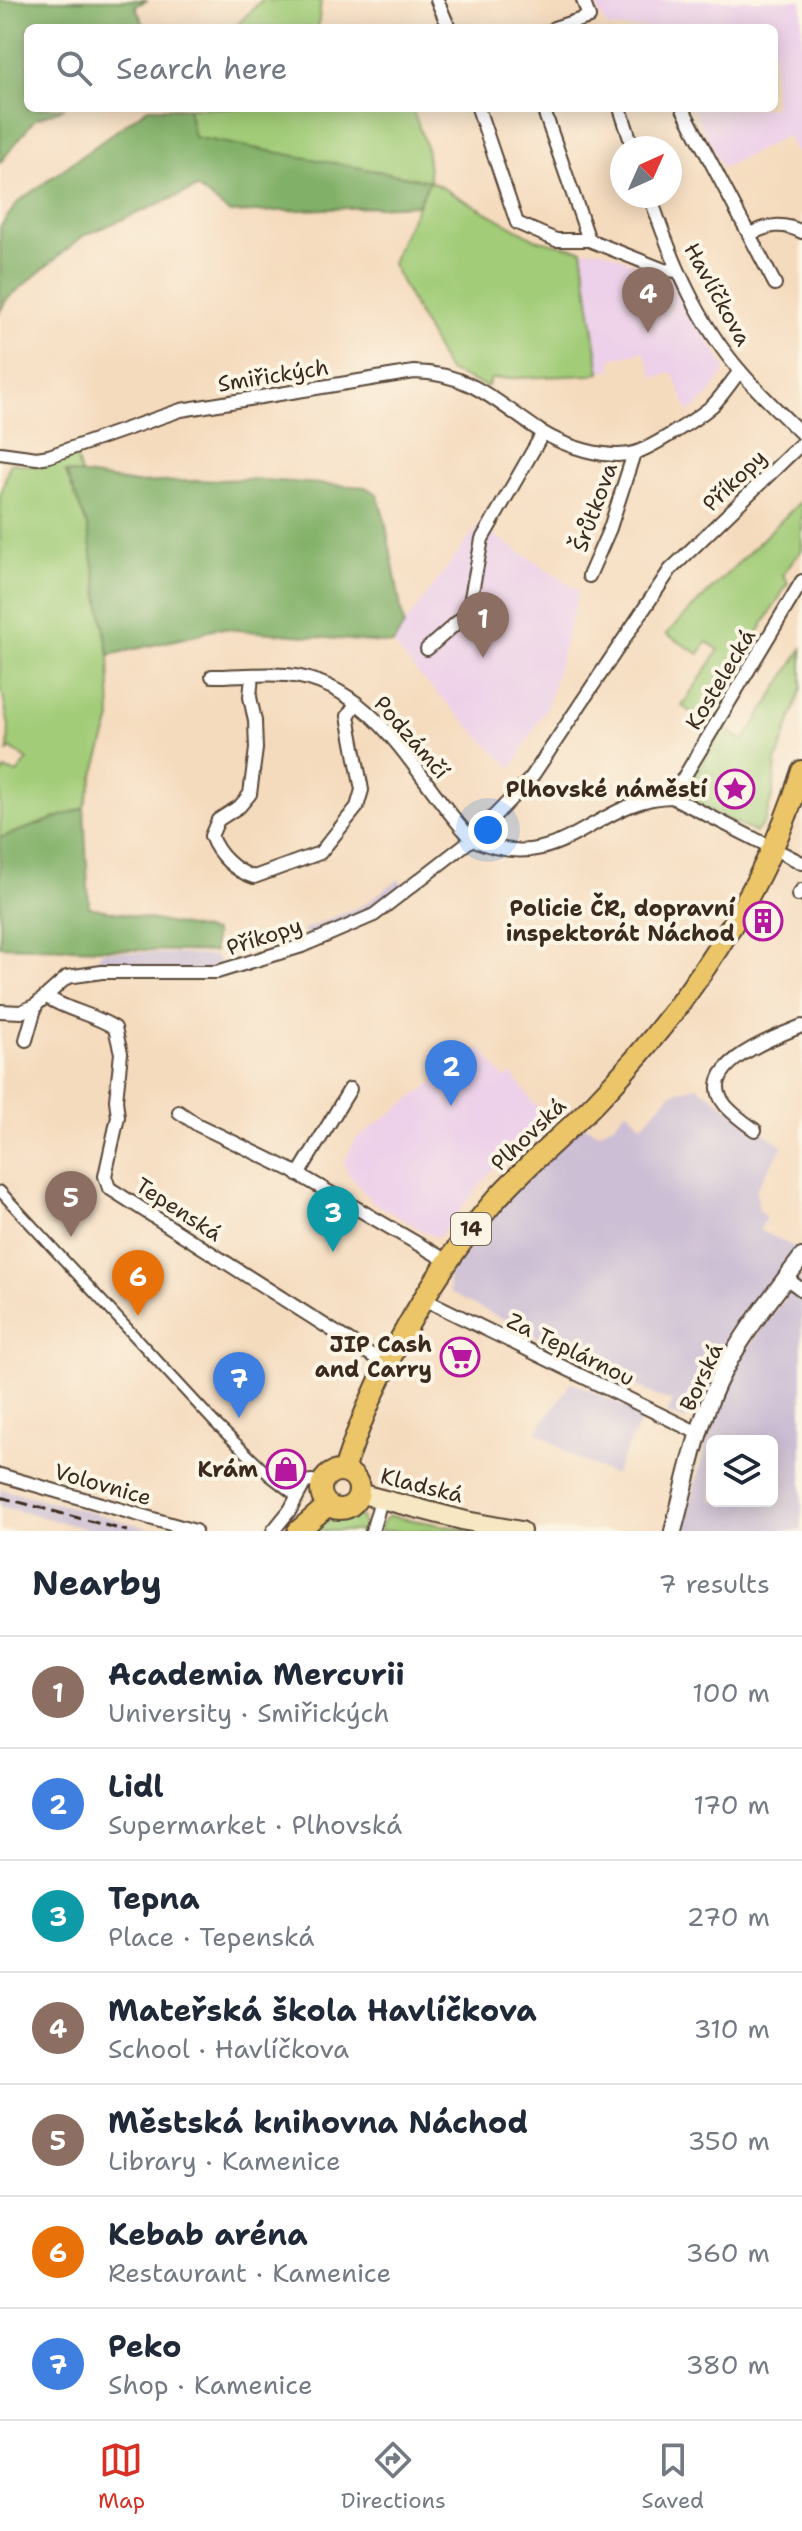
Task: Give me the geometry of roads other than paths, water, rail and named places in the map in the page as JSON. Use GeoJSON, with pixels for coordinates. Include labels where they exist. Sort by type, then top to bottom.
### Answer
{"type":"FeatureCollection","features":[{"type":"Feature","properties":{"kind":"main road","name":"14"},"geometry":{"type":"LineString","coordinates":[[774,850],[802,771]]}},
{"type":"Feature","properties":{"kind":"main road","name":"Plhovská"},"geometry":{"type":"LineString","coordinates":[[344,1470],[387,1365],[449,1262],[493,1203],[527,1166],[594,1104],[666,1022],[747,900],[774,850]]}},
{"type":"Feature","properties":{"kind":"main road"},"geometry":{"type":"LineString","coordinates":[[344,1470],[355,1476],[358,1493],[353,1503],[335,1509],[327,1506],[321,1495],[322,1484],[330,1473],[344,1470]]}},
{"type":"Feature","properties":{"kind":"main road","name":"Kladská"},"geometry":{"type":"LineString","coordinates":[[358,1493],[466,1521],[521,1531]]}},
{"type":"Feature","properties":{"kind":"main road"},"geometry":{"type":"LineString","coordinates":[[298,1531],[327,1506]]}},
{"type":"Feature","properties":{"kind":"street"},"geometry":{"type":"LineString","coordinates":[[437,0],[447,24]]}},
{"type":"Feature","properties":{"kind":"street"},"geometry":{"type":"LineString","coordinates":[[581,0],[591,22]]}},
{"type":"Feature","properties":{"kind":"street"},"geometry":{"type":"LineString","coordinates":[[479,112],[517,223],[556,240],[589,240],[664,270],[678,271]]}},
{"type":"Feature","properties":{"kind":"street"},"geometry":{"type":"LineString","coordinates":[[544,112],[589,240]]}},
{"type":"Feature","properties":{"kind":"street"},"geometry":{"type":"LineString","coordinates":[[621,112],[629,136]]}},
{"type":"Feature","properties":{"kind":"street"},"geometry":{"type":"LineString","coordinates":[[685,112],[775,284]]}},
{"type":"Feature","properties":{"kind":"street","name":"Havlíčkova"},"geometry":{"type":"LineString","coordinates":[[654,208],[678,271],[708,326],[740,371],[802,434]]}},
{"type":"Feature","properties":{"kind":"street"},"geometry":{"type":"LineString","coordinates":[[750,234],[776,224],[802,232]]}},
{"type":"Feature","properties":{"kind":"street"},"geometry":{"type":"LineString","coordinates":[[634,453],[714,404],[740,371]]}},
{"type":"Feature","properties":{"kind":"street","name":"Smiřických"},"geometry":{"type":"LineString","coordinates":[[0,453],[37,458],[49,456],[181,410],[414,372],[434,373],[470,383],[543,433],[580,449],[634,453]]}},
{"type":"Feature","properties":{"kind":"street"},"geometry":{"type":"LineString","coordinates":[[427,649],[469,608],[482,539],[543,433]]}},
{"type":"Feature","properties":{"kind":"street","name":"Příkopy"},"geometry":{"type":"LineString","coordinates":[[42,1001],[67,977],[102,972],[217,972],[302,946],[374,915],[472,839],[531,778],[670,570],[802,443]]}},
{"type":"Feature","properties":{"kind":"street","name":"Šrůtkova"},"geometry":{"type":"LineString","coordinates":[[589,576],[610,528],[634,453]]}},
{"type":"Feature","properties":{"kind":"street","name":"Kostelecká"},"geometry":{"type":"LineString","coordinates":[[672,797],[802,581]]}},
{"type":"Feature","properties":{"kind":"street","name":"Podzámčí"},"geometry":{"type":"LineString","coordinates":[[212,676],[286,675],[335,687],[385,729],[472,839]]}},
{"type":"Feature","properties":{"kind":"street"},"geometry":{"type":"LineString","coordinates":[[252,676],[250,697],[256,749],[250,794],[240,806],[218,820],[211,836],[225,858],[243,873],[254,877],[320,853],[357,807],[362,790],[348,716],[356,703]]}},
{"type":"Feature","properties":{"kind":"street"},"geometry":{"type":"LineString","coordinates":[[472,839],[493,848],[516,851],[543,848],[572,838],[635,803],[655,797],[672,797],[802,863]]}},
{"type":"Feature","properties":{"kind":"street"},"geometry":{"type":"LineString","coordinates":[[0,1011],[21,1012],[42,1001]]}},
{"type":"Feature","properties":{"kind":"street"},"geometry":{"type":"LineString","coordinates":[[26,1040],[42,1001]]}},
{"type":"Feature","properties":{"kind":"street","name":"Tepenská"},"geometry":{"type":"LineString","coordinates":[[42,1001],[100,1018],[115,1028],[121,1053],[116,1100],[118,1117],[105,1176],[109,1188],[387,1365]]}},
{"type":"Feature","properties":{"kind":"street"},"geometry":{"type":"LineString","coordinates":[[755,1130],[722,1100],[717,1082],[722,1069],[777,1036],[802,1026]]}},
{"type":"Feature","properties":{"kind":"street"},"geometry":{"type":"LineString","coordinates":[[298,1175],[350,1089]]}},
{"type":"Feature","properties":{"kind":"street"},"geometry":{"type":"LineString","coordinates":[[179,1112],[198,1125],[298,1175],[449,1262]]}},
{"type":"Feature","properties":{"kind":"street"},"geometry":{"type":"LineString","coordinates":[[0,1191],[215,1423],[270,1476],[298,1494]]}},
{"type":"Feature","properties":{"kind":"street","name":"Borská"},"geometry":{"type":"LineString","coordinates":[[673,1531],[717,1384],[802,1257]]}},
{"type":"Feature","properties":{"kind":"street"},"geometry":{"type":"LineString","coordinates":[[786,1278],[802,1290]]}},
{"type":"Feature","properties":{"kind":"street","name":"Za Teplárnou"},"geometry":{"type":"LineString","coordinates":[[424,1299],[700,1434]]}},
{"type":"Feature","properties":{"kind":"street","name":"Volovnice"},"geometry":{"type":"LineString","coordinates":[[0,1475],[195,1531]]}},
{"type":"Feature","properties":{"kind":"street"},"geometry":{"type":"LineString","coordinates":[[273,1531],[307,1481],[322,1484]]}},
{"type":"Feature","properties":{"kind":"street"},"geometry":{"type":"LineString","coordinates":[[372,1531],[381,1500]]}},
{"type":"Feature","properties":{"kind":"railway"},"geometry":{"type":"LineString","coordinates":[[0,1497],[127,1531]]}},
{"type":"Feature","properties":{"kind":"place","name":"Mateřská škola Havlíčkova"},"geometry":{"type":"Point","coordinates":[648,333]}},
{"type":"Feature","properties":{"kind":"place","name":"Academia Mercurii"},"geometry":{"type":"Point","coordinates":[483,658]}},
{"type":"Feature","properties":{"kind":"place","name":"Plhovské náměstí"},"geometry":{"type":"Point","coordinates":[735,789]}},
{"type":"Feature","properties":{"kind":"place","name":"Policie ČR, dopravní inspektorát Náchod"},"geometry":{"type":"Point","coordinates":[763,921]}},
{"type":"Feature","properties":{"kind":"place","name":"Lidl"},"geometry":{"type":"Point","coordinates":[451,1106]}},
{"type":"Feature","properties":{"kind":"place","name":"Městská knihovna Náchod"},"geometry":{"type":"Point","coordinates":[71,1237]}},
{"type":"Feature","properties":{"kind":"place","name":"Tepna"},"geometry":{"type":"Point","coordinates":[333,1252]}},
{"type":"Feature","properties":{"kind":"place","name":"Kebab aréna"},"geometry":{"type":"Point","coordinates":[138,1316]}},
{"type":"Feature","properties":{"kind":"place","name":"JIP Cash and Carry"},"geometry":{"type":"Point","coordinates":[460,1357]}},
{"type":"Feature","properties":{"kind":"place","name":"Peko"},"geometry":{"type":"Point","coordinates":[239,1418]}},
{"type":"Feature","properties":{"kind":"place","name":"Krám"},"geometry":{"type":"Point","coordinates":[286,1469]}}]}
